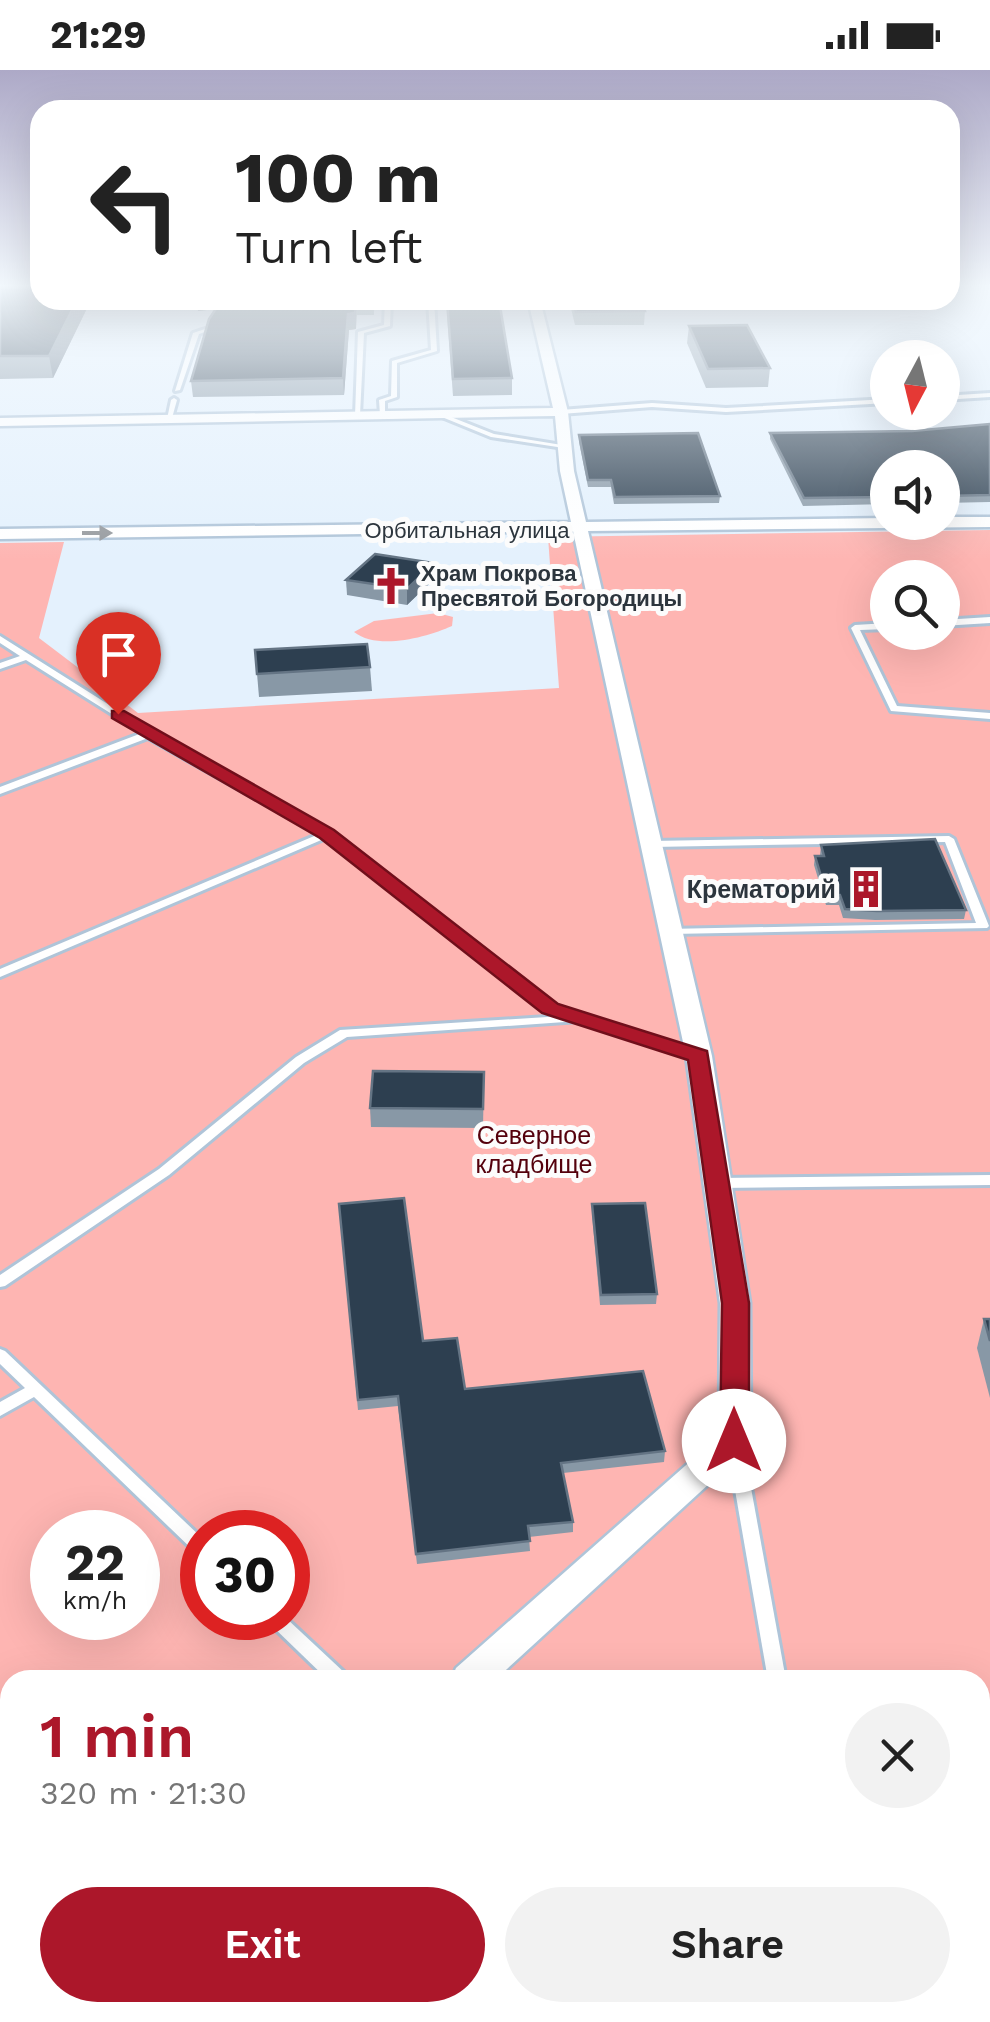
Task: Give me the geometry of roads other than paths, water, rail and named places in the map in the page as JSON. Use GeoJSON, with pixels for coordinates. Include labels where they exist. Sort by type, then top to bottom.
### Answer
{"type":"FeatureCollection","features":[{"type":"Feature","properties":{"kind":"street"},"geometry":{"type":"LineString","coordinates":[[480,1670],[734,1441],[735,1303],[699,1056],[581,529],[553,378]]}},
{"type":"Feature","properties":{"kind":"street"},"geometry":{"type":"LineString","coordinates":[[0,422],[561,412]]}},
{"type":"Feature","properties":{"kind":"street"},"geometry":{"type":"LineString","coordinates":[[960,522],[990,522]]}},
{"type":"Feature","properties":{"kind":"street","name":"Орбитальная улица"},"geometry":{"type":"LineString","coordinates":[[0,534],[870,523]]}},
{"type":"Feature","properties":{"kind":"lane"},"geometry":{"type":"LineString","coordinates":[[177,390],[181,378]]}},
{"type":"Feature","properties":{"kind":"lane"},"geometry":{"type":"LineString","coordinates":[[357,415],[359,378]]}},
{"type":"Feature","properties":{"kind":"lane"},"geometry":{"type":"LineString","coordinates":[[382,414],[382,400],[394,397],[394,378]]}},
{"type":"Feature","properties":{"kind":"lane"},"geometry":{"type":"LineString","coordinates":[[960,397],[990,395]]}},
{"type":"Feature","properties":{"kind":"lane"},"geometry":{"type":"LineString","coordinates":[[168,418],[174,400]]}},
{"type":"Feature","properties":{"kind":"lane"},"geometry":{"type":"LineString","coordinates":[[561,412],[652,405],[726,410],[870,402]]}},
{"type":"Feature","properties":{"kind":"lane"},"geometry":{"type":"LineString","coordinates":[[439,414],[493,436],[564,446]]}},
{"type":"Feature","properties":{"kind":"lane"},"geometry":{"type":"LineString","coordinates":[[960,622],[990,620]]}},
{"type":"Feature","properties":{"kind":"lane"},"geometry":{"type":"LineString","coordinates":[[870,627],[855,628],[894,708],[990,716]]}},
{"type":"Feature","properties":{"kind":"lane"},"geometry":{"type":"LineString","coordinates":[[0,639],[149,734],[327,834],[550,1008],[699,1056]]}},
{"type":"Feature","properties":{"kind":"lane"},"geometry":{"type":"LineString","coordinates":[[0,666],[25,657]]}},
{"type":"Feature","properties":{"kind":"lane"},"geometry":{"type":"LineString","coordinates":[[0,790],[149,734]]}},
{"type":"Feature","properties":{"kind":"lane"},"geometry":{"type":"LineString","coordinates":[[0,974],[327,834]]}},
{"type":"Feature","properties":{"kind":"lane"},"geometry":{"type":"LineString","coordinates":[[652,844],[949,838],[983,926],[671,931]]}},
{"type":"Feature","properties":{"kind":"lane"},"geometry":{"type":"LineString","coordinates":[[0,1282],[164,1172],[300,1060],[344,1033],[582,1019]]}},
{"type":"Feature","properties":{"kind":"lane"},"geometry":{"type":"LineString","coordinates":[[718,1184],[990,1180]]}},
{"type":"Feature","properties":{"kind":"lane"},"geometry":{"type":"LineString","coordinates":[[0,1355],[180,1527]]}},
{"type":"Feature","properties":{"kind":"lane"},"geometry":{"type":"LineString","coordinates":[[0,1410],[36,1389]]}},
{"type":"Feature","properties":{"kind":"lane"},"geometry":{"type":"LineString","coordinates":[[734,1441],[775,1670]]}},
{"type":"Feature","properties":{"kind":"lane"},"geometry":{"type":"LineString","coordinates":[[297,1640],[329,1670]]}},
{"type":"Feature","properties":{"kind":"place","name":"Храм Покрова Пресвятой Богородицы"},"geometry":{"type":"Point","coordinates":[391,586]}},
{"type":"Feature","properties":{"kind":"place","name":"Крематорий"},"geometry":{"type":"Point","coordinates":[866,889]}},
{"type":"Feature","properties":{"kind":"park label","name":"Северное кладбище"},"geometry":{"type":"Point","coordinates":[534,1150]}}]}
